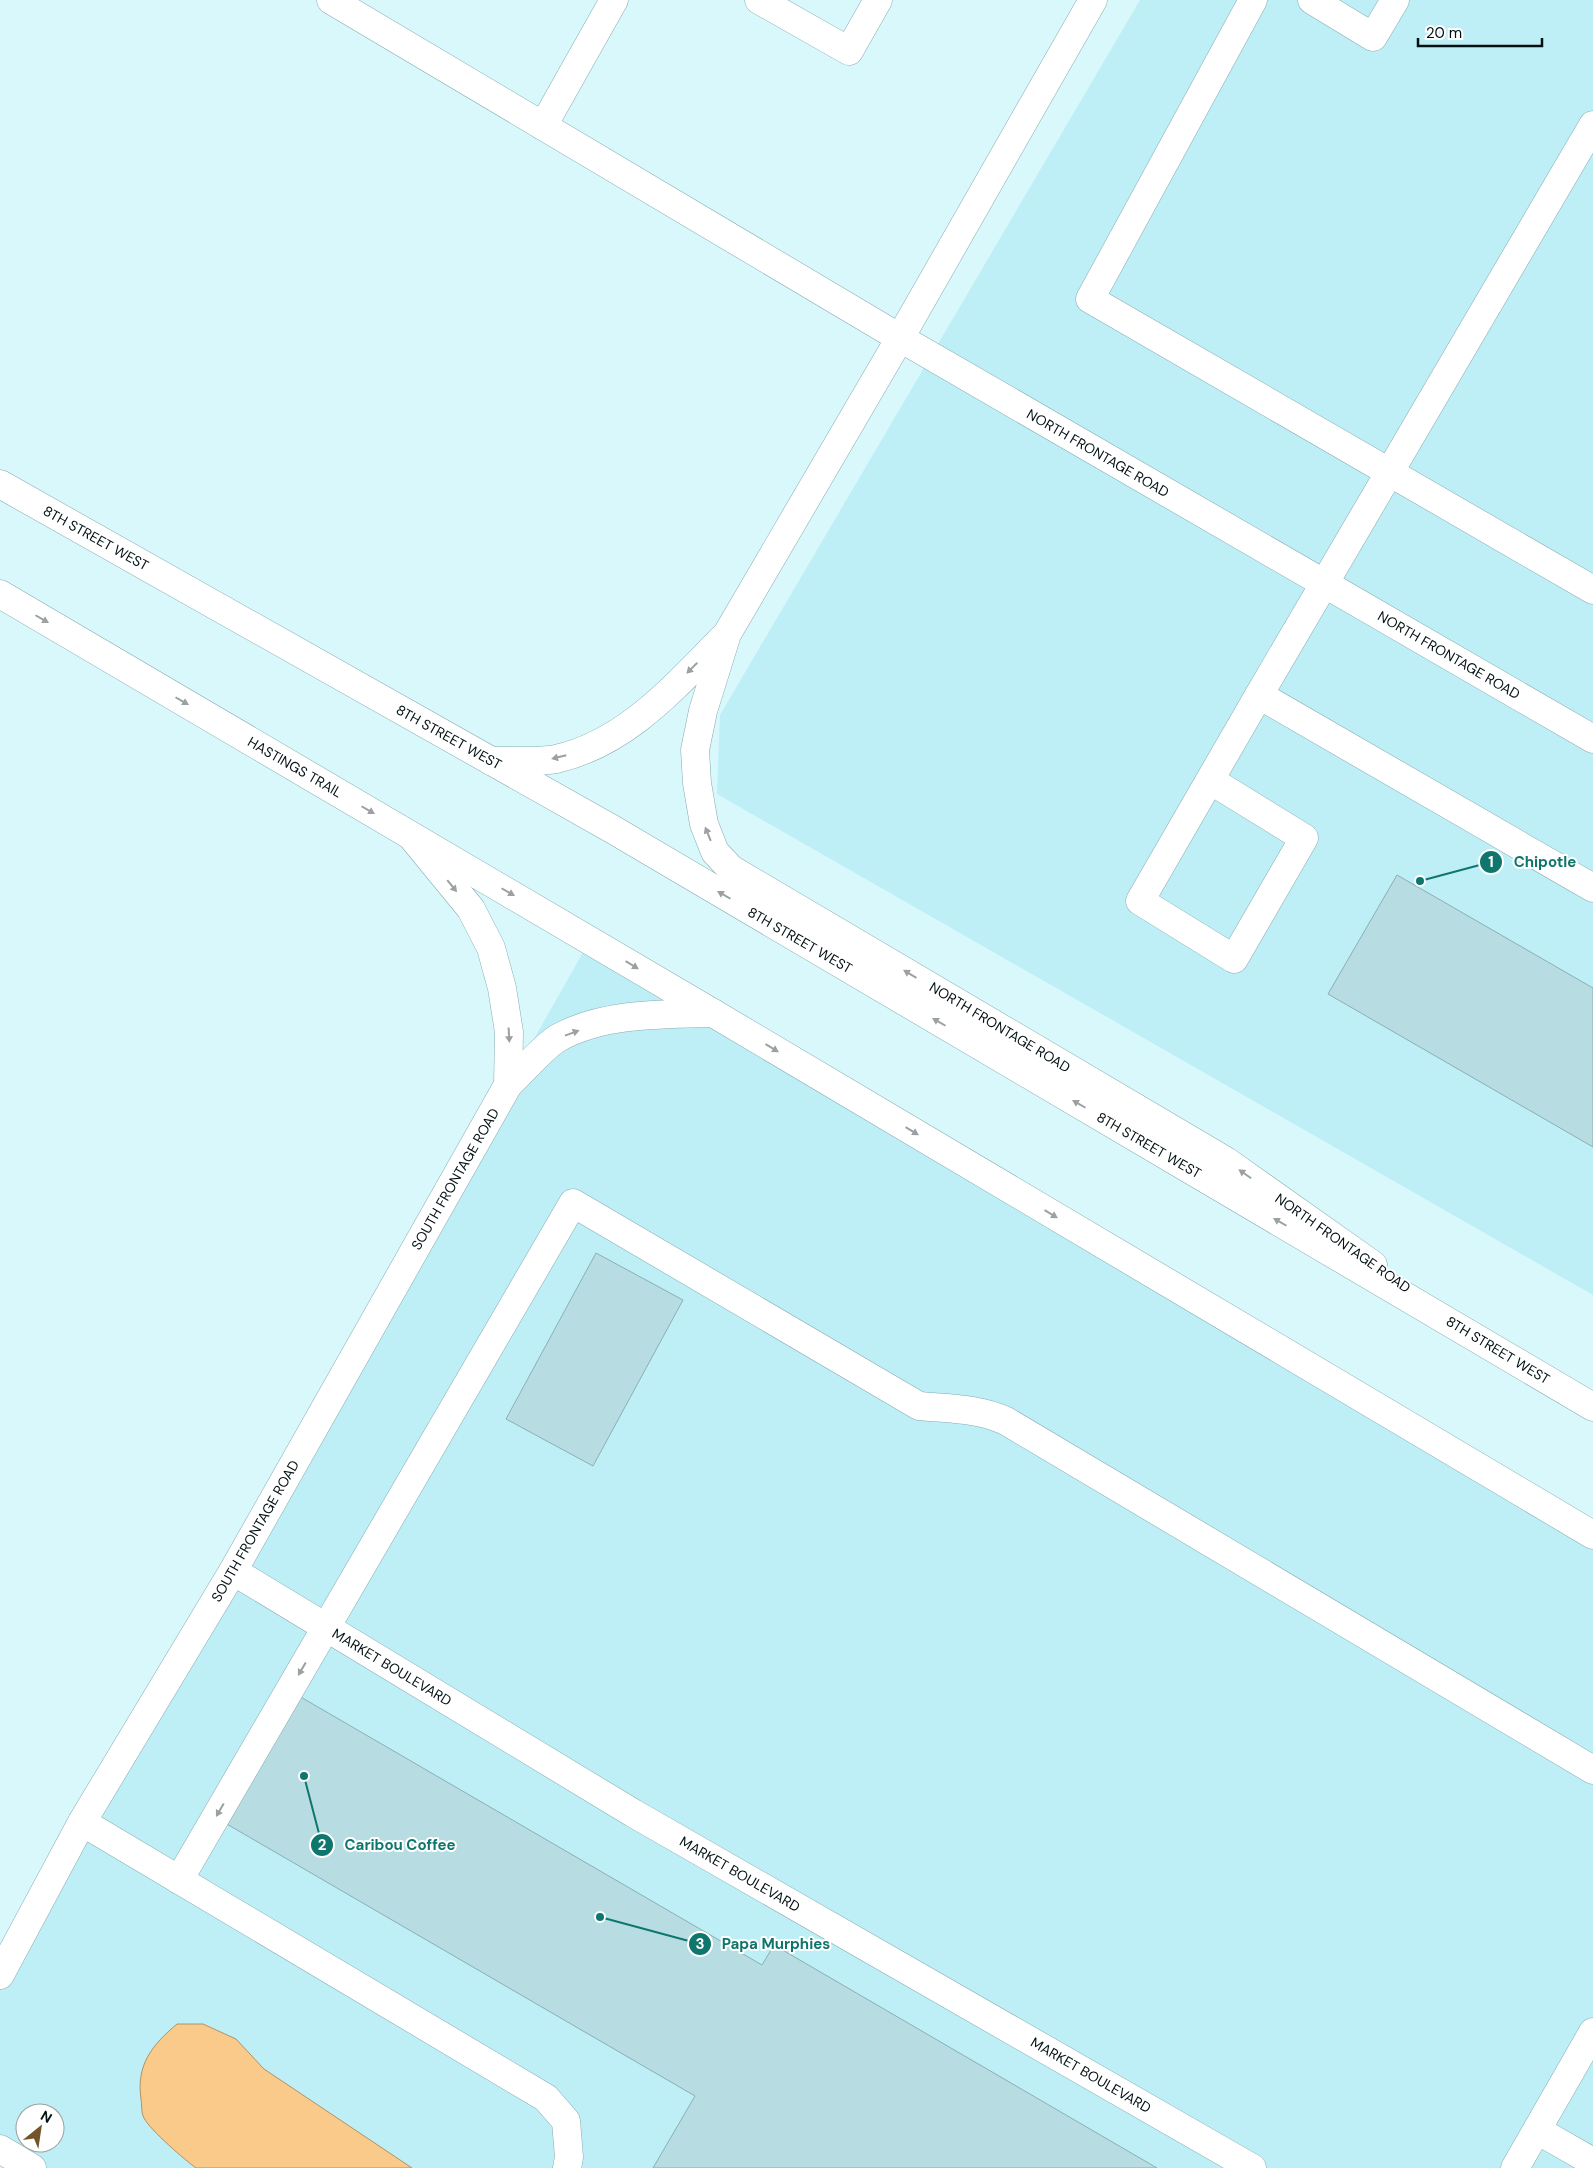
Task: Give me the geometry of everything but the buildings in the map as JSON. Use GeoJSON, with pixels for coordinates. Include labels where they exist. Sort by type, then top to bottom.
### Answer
{"type":"FeatureCollection","features":[{"type":"Feature","properties":{"kind":"main road"},"geometry":{"type":"LineString","coordinates":[[331,0],[900,338],[1092,0]]}},
{"type":"Feature","properties":{"kind":"main road"},"geometry":{"type":"LineString","coordinates":[[543,126],[614,0]]}},
{"type":"Feature","properties":{"kind":"main road"},"geometry":{"type":"LineString","coordinates":[[759,0],[849,51],[878,0]]}},
{"type":"Feature","properties":{"kind":"main road"},"geometry":{"type":"LineString","coordinates":[[1253,0],[1090,299],[1593,590]]}},
{"type":"Feature","properties":{"kind":"main road"},"geometry":{"type":"LineString","coordinates":[[1312,0],[1373,37],[1395,0]]}},
{"type":"Feature","properties":{"kind":"main road"},"geometry":{"type":"LineString","coordinates":[[1210,780],[1304,838],[1234,959],[1140,901],[1259,695],[1325,584],[1389,472],[1593,125]]}},
{"type":"Feature","properties":{"kind":"main road","name":"NORTH FRONTAGE ROAD"},"geometry":{"type":"LineString","coordinates":[[1470,1334],[1226,1161],[731,869],[715,852],[704,824],[697,783],[695,750],[703,711],[727,634],[900,338],[1593,739]]}},
{"type":"Feature","properties":{"kind":"main road","name":"8TH STREET WEST"},"geometry":{"type":"LineString","coordinates":[[0,484],[630,840],[1593,1407]]}},
{"type":"Feature","properties":{"kind":"main road","name":"HASTINGS TRAIL"},"geometry":{"type":"LineString","coordinates":[[0,594],[713,1012]]}},
{"type":"Feature","properties":{"kind":"main road","name":"NORTH FRONTAGE ROAD"},"geometry":{"type":"LineString","coordinates":[[491,761],[554,759],[587,749],[617,733],[643,715],[669,692],[727,634]]}},
{"type":"Feature","properties":{"kind":"main road"},"geometry":{"type":"LineString","coordinates":[[1259,695],[1593,888]]}},
{"type":"Feature","properties":{"kind":"main road","name":"SOUTH FRONTAGE ROAD"},"geometry":{"type":"LineString","coordinates":[[410,835],[471,909],[491,948],[502,988],[510,1032],[508,1085]]}},
{"type":"Feature","properties":{"kind":"main road"},"geometry":{"type":"LineString","coordinates":[[713,1012],[1593,1535]]}},
{"type":"Feature","properties":{"kind":"main road","name":"SOUTH FRONTAGE ROAD"},"geometry":{"type":"LineString","coordinates":[[0,1975],[82,1822],[233,1571],[508,1085],[558,1038],[593,1025],[638,1014],[713,1012]]}},
{"type":"Feature","properties":{"kind":"main road"},"geometry":{"type":"LineString","coordinates":[[179,1880],[572,1203],[919,1406],[974,1411],[991,1414],[1006,1421],[1593,1770]]}},
{"type":"Feature","properties":{"kind":"main road","name":"MARKET BOULEVARD"},"geometry":{"type":"LineString","coordinates":[[233,1571],[639,1816],[1252,2168]]}},
{"type":"Feature","properties":{"kind":"main road"},"geometry":{"type":"LineString","coordinates":[[82,1822],[546,2098],[566,2120],[569,2157],[567,2168]]}},
{"type":"Feature","properties":{"kind":"main road"},"geometry":{"type":"LineString","coordinates":[[1515,2168],[1593,2032]]}},
{"type":"Feature","properties":{"kind":"main road"},"geometry":{"type":"LineString","coordinates":[[1537,2130],[1593,2162]]}},
{"type":"Feature","properties":{"kind":"main road"},"geometry":{"type":"LineString","coordinates":[[0,2149],[32,2168]]}},
{"type":"Feature","properties":{"kind":"shaded area"},"geometry":{"type":"Polygon","coordinates":[[[1140,0],[1593,0],[1593,1295],[717,794],[720,715],[1140,0]]]}},
{"type":"Feature","properties":{"kind":"shaded area"},"geometry":{"type":"Polygon","coordinates":[[[590,940],[1593,1535],[1593,2168],[32,2168],[0,2149],[0,1982],[590,940]]]}},
{"type":"Feature","properties":{"kind":"shaded area"},"geometry":{"type":"Polygon","coordinates":[[[177,2024],[203,2024],[236,2039],[264,2069],[412,2168],[196,2168],[153,2130],[144,2118],[142,2111],[140,2087],[144,2066],[153,2048],[177,2024]]]}},
{"type":"Feature","properties":{"kind":"place","name":"Chipotle"},"geometry":{"type":"Point","coordinates":[1420,881]}},
{"type":"Feature","properties":{"kind":"place","name":"Caribou Coffee"},"geometry":{"type":"Point","coordinates":[304,1776]}},
{"type":"Feature","properties":{"kind":"place","name":"Papa Murphies"},"geometry":{"type":"Point","coordinates":[600,1917]}}]}
